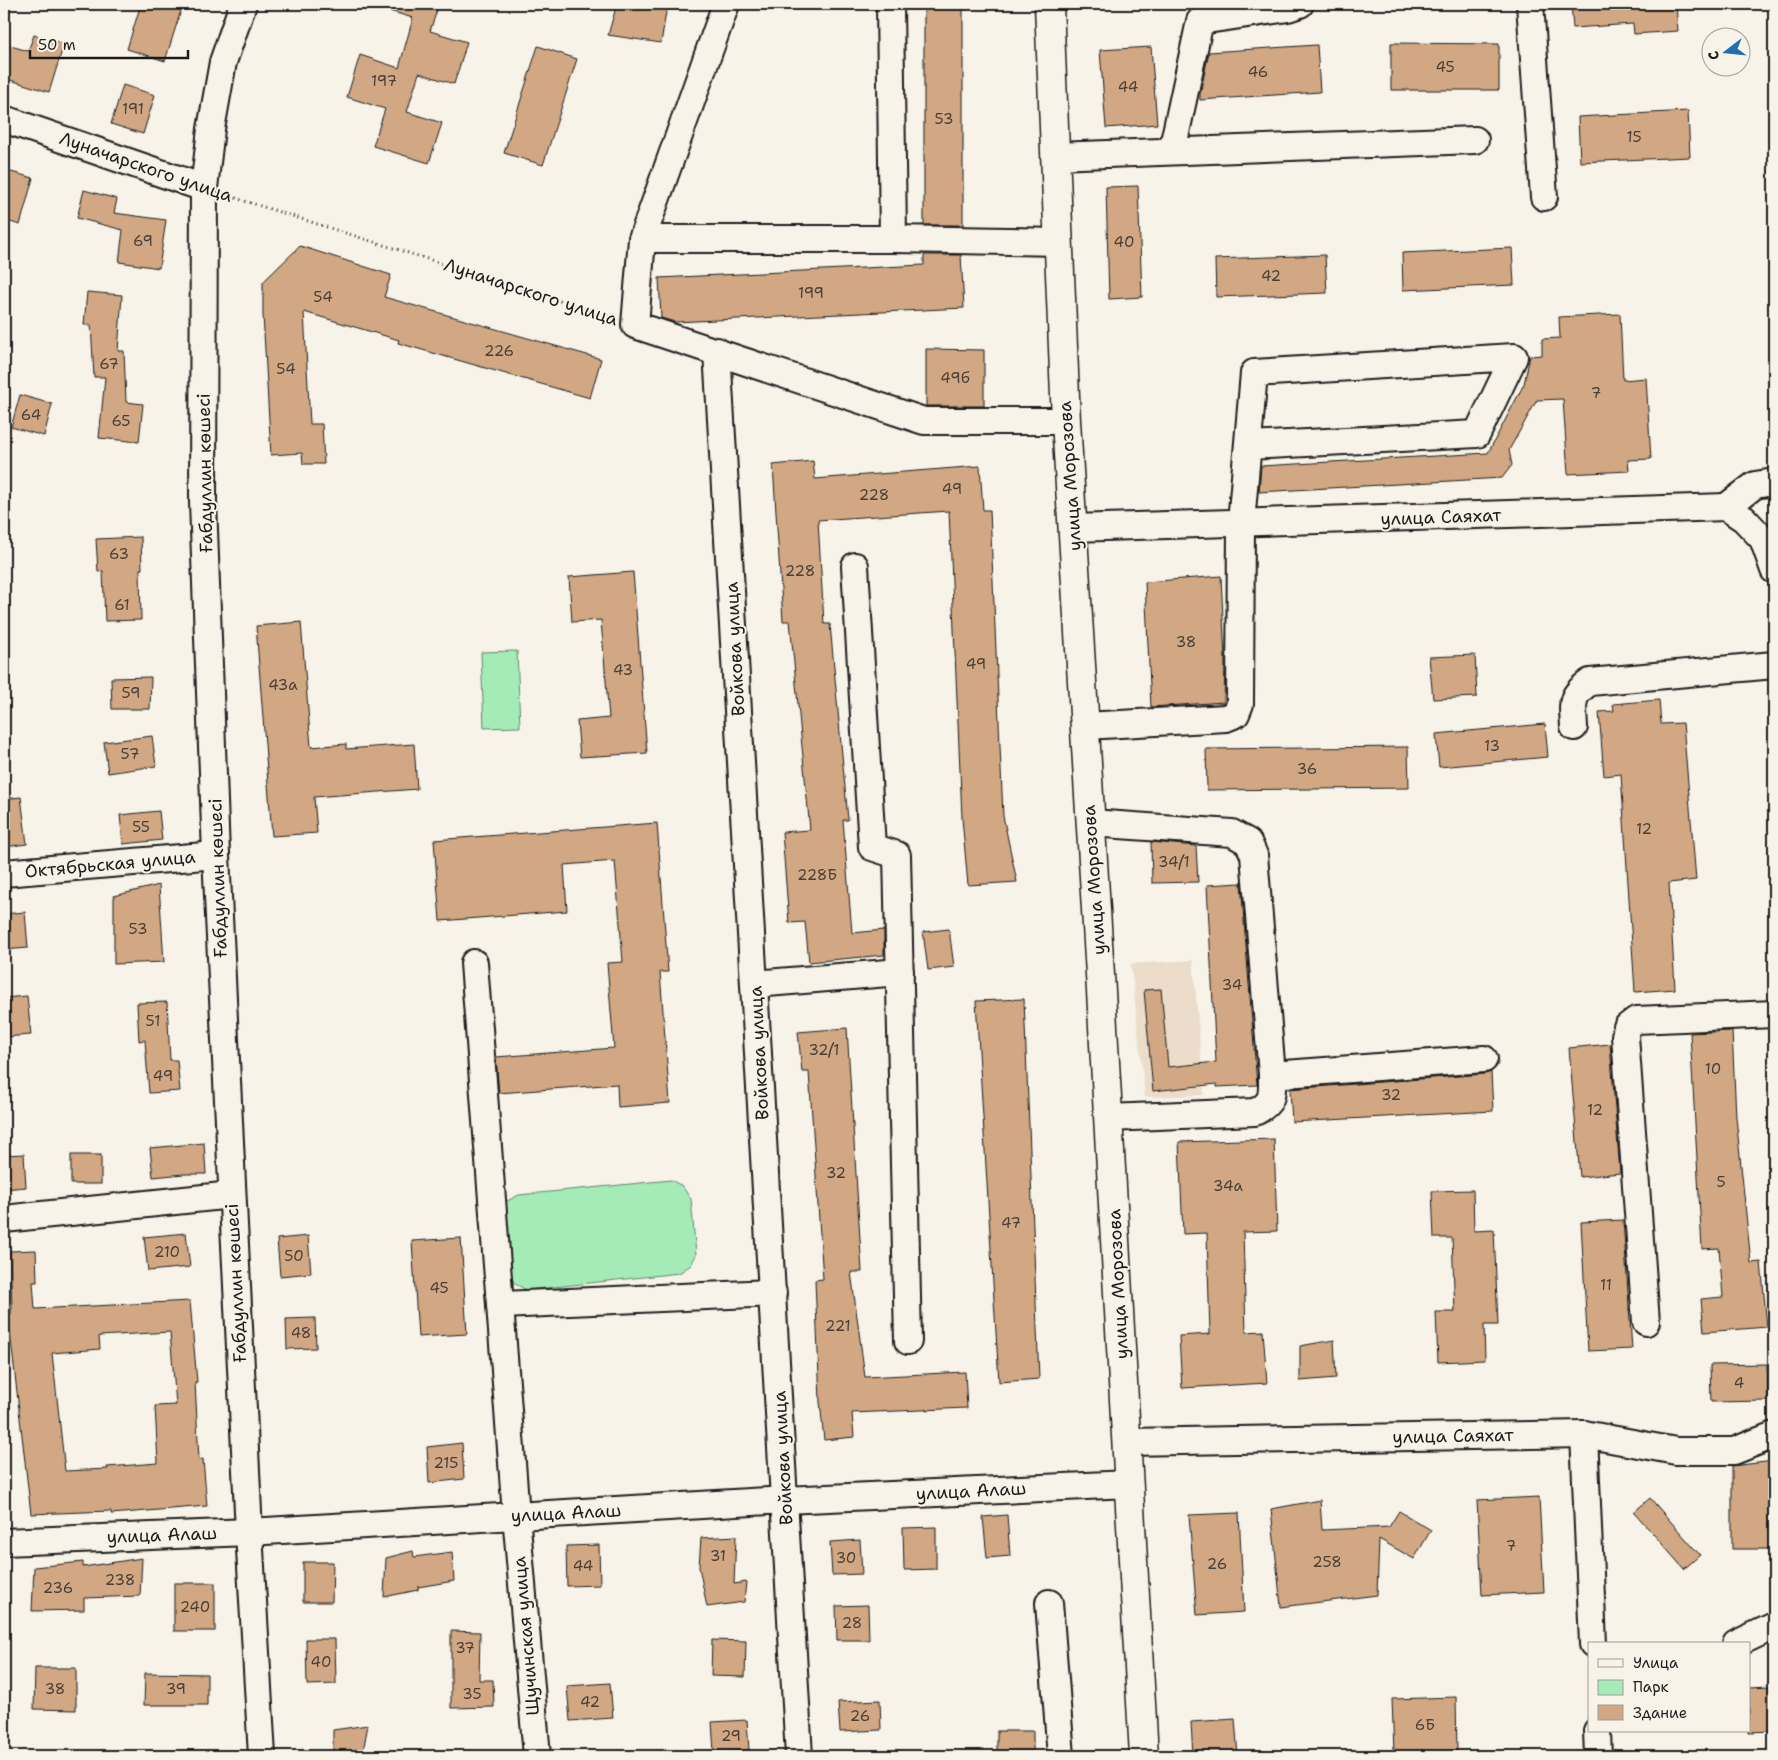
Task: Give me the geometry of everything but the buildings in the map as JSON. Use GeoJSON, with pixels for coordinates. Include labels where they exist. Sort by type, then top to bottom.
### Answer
{"type":"FeatureCollection","features":[{"type":"Feature","properties":{"kind":"main road","name":"улица Морозова"},"geometry":{"type":"LineString","coordinates":[[1049,4],[1066,421],[1091,823],[1144,1756]]}},
{"type":"Feature","properties":{"kind":"street","name":"Ғабдуллин көшесі"},"geometry":{"type":"LineString","coordinates":[[242,4],[223,62],[210,129],[204,188],[203,502],[216,855],[232,1196],[248,1532],[262,1756]]}},
{"type":"Feature","properties":{"kind":"street"},"geometry":{"type":"LineString","coordinates":[[635,325],[642,238],[726,4]]}},
{"type":"Feature","properties":{"kind":"street"},"geometry":{"type":"LineString","coordinates":[[890,4],[893,239]]}},
{"type":"Feature","properties":{"kind":"street"},"geometry":{"type":"LineString","coordinates":[[1172,151],[1200,21],[1288,8],[1300,4]]}},
{"type":"Feature","properties":{"kind":"street"},"geometry":{"type":"LineString","coordinates":[[1530,4],[1544,197]]}},
{"type":"Feature","properties":{"kind":"street","name":"Луначарского улица"},"geometry":{"type":"LineString","coordinates":[[4,119],[204,188]]}},
{"type":"Feature","properties":{"kind":"street"},"geometry":{"type":"LineString","coordinates":[[1055,156],[1475,140]]}},
{"type":"Feature","properties":{"kind":"street"},"geometry":{"type":"LineString","coordinates":[[642,238],[1059,242]]}},
{"type":"Feature","properties":{"kind":"street","name":"Луначарского улица"},"geometry":{"type":"LineString","coordinates":[[635,325],[924,421],[1066,421]]}},
{"type":"Feature","properties":{"kind":"street","name":"Войкова улица"},"geometry":{"type":"LineString","coordinates":[[717,351],[799,1756]]}},
{"type":"Feature","properties":{"kind":"street"},"geometry":{"type":"LineString","coordinates":[[1085,726],[1226,718],[1236,714],[1240,704],[1241,524],[1254,373],[1514,357],[1478,434],[1248,446]]}},
{"type":"Feature","properties":{"kind":"street"},"geometry":{"type":"LineString","coordinates":[[1774,482],[1754,485],[1726,507],[1744,519],[1764,539],[1774,570]]}},
{"type":"Feature","properties":{"kind":"street","name":"улица Саяхат"},"geometry":{"type":"LineString","coordinates":[[1073,528],[1726,507]]}},
{"type":"Feature","properties":{"kind":"street"},"geometry":{"type":"LineString","coordinates":[[855,566],[872,847],[897,855],[908,1341]]}},
{"type":"Feature","properties":{"kind":"street"},"geometry":{"type":"LineString","coordinates":[[1574,727],[1573,700],[1579,689],[1590,682],[1774,665]]}},
{"type":"Feature","properties":{"kind":"street"},"geometry":{"type":"LineString","coordinates":[[1091,823],[1232,833],[1248,842],[1254,856],[1272,1075],[1272,1094],[1267,1106],[1255,1112],[1108,1118]]}},
{"type":"Feature","properties":{"kind":"street","name":"Октябрьская улица"},"geometry":{"type":"LineString","coordinates":[[4,873],[216,855]]}},
{"type":"Feature","properties":{"kind":"street","name":"Щучинская улица"},"geometry":{"type":"LineString","coordinates":[[474,963],[516,1516],[537,1756]]}},
{"type":"Feature","properties":{"kind":"street"},"geometry":{"type":"LineString","coordinates":[[755,984],[900,972]]}},
{"type":"Feature","properties":{"kind":"street"},"geometry":{"type":"LineString","coordinates":[[1646,1322],[1625,1036],[1627,1027],[1636,1020],[1774,1014]]}},
{"type":"Feature","properties":{"kind":"street"},"geometry":{"type":"LineString","coordinates":[[1272,1075],[1484,1058]]}},
{"type":"Feature","properties":{"kind":"street"},"geometry":{"type":"LineString","coordinates":[[4,1219],[232,1196]]}},
{"type":"Feature","properties":{"kind":"street"},"geometry":{"type":"LineString","coordinates":[[500,1305],[773,1292]]}},
{"type":"Feature","properties":{"kind":"street"},"geometry":{"type":"LineString","coordinates":[[1584,1434],[1593,1642]]}},
{"type":"Feature","properties":{"kind":"street","name":"улица Саяхат"},"geometry":{"type":"LineString","coordinates":[[1127,1442],[1584,1434],[1676,1451],[1734,1451],[1774,1435]]}},
{"type":"Feature","properties":{"kind":"street","name":"улица Алаш"},"geometry":{"type":"LineString","coordinates":[[4,1542],[248,1532],[785,1500],[1129,1484]]}},
{"type":"Feature","properties":{"kind":"street"},"geometry":{"type":"LineString","coordinates":[[1049,1603],[1061,1756]]}},
{"type":"Feature","properties":{"kind":"street"},"geometry":{"type":"LineString","coordinates":[[1740,1642],[1774,1626]]}},
{"type":"Feature","properties":{"kind":"street"},"geometry":{"type":"LineString","coordinates":[[1597,1732],[1598,1756]]}},
{"type":"Feature","properties":{"kind":"path","name":"Луначарского улица"},"geometry":{"type":"LineString","coordinates":[[204,188],[635,325]]}},
{"type":"Feature","properties":{"kind":"shaded area"},"geometry":{"type":"Polygon","coordinates":[[[1193,960],[1204,1095],[1145,1097],[1131,964],[1193,960]]]}},
{"type":"Feature","properties":{"kind":"green space"},"geometry":{"type":"Polygon","coordinates":[[[517,651],[520,727],[484,728],[481,652],[517,651]]]}},
{"type":"Feature","properties":{"kind":"green space"},"geometry":{"type":"Polygon","coordinates":[[[671,1180],[682,1186],[691,1199],[696,1255],[691,1265],[679,1273],[527,1290],[515,1284],[506,1270],[501,1210],[507,1201],[519,1195],[671,1180]]]}}]}
